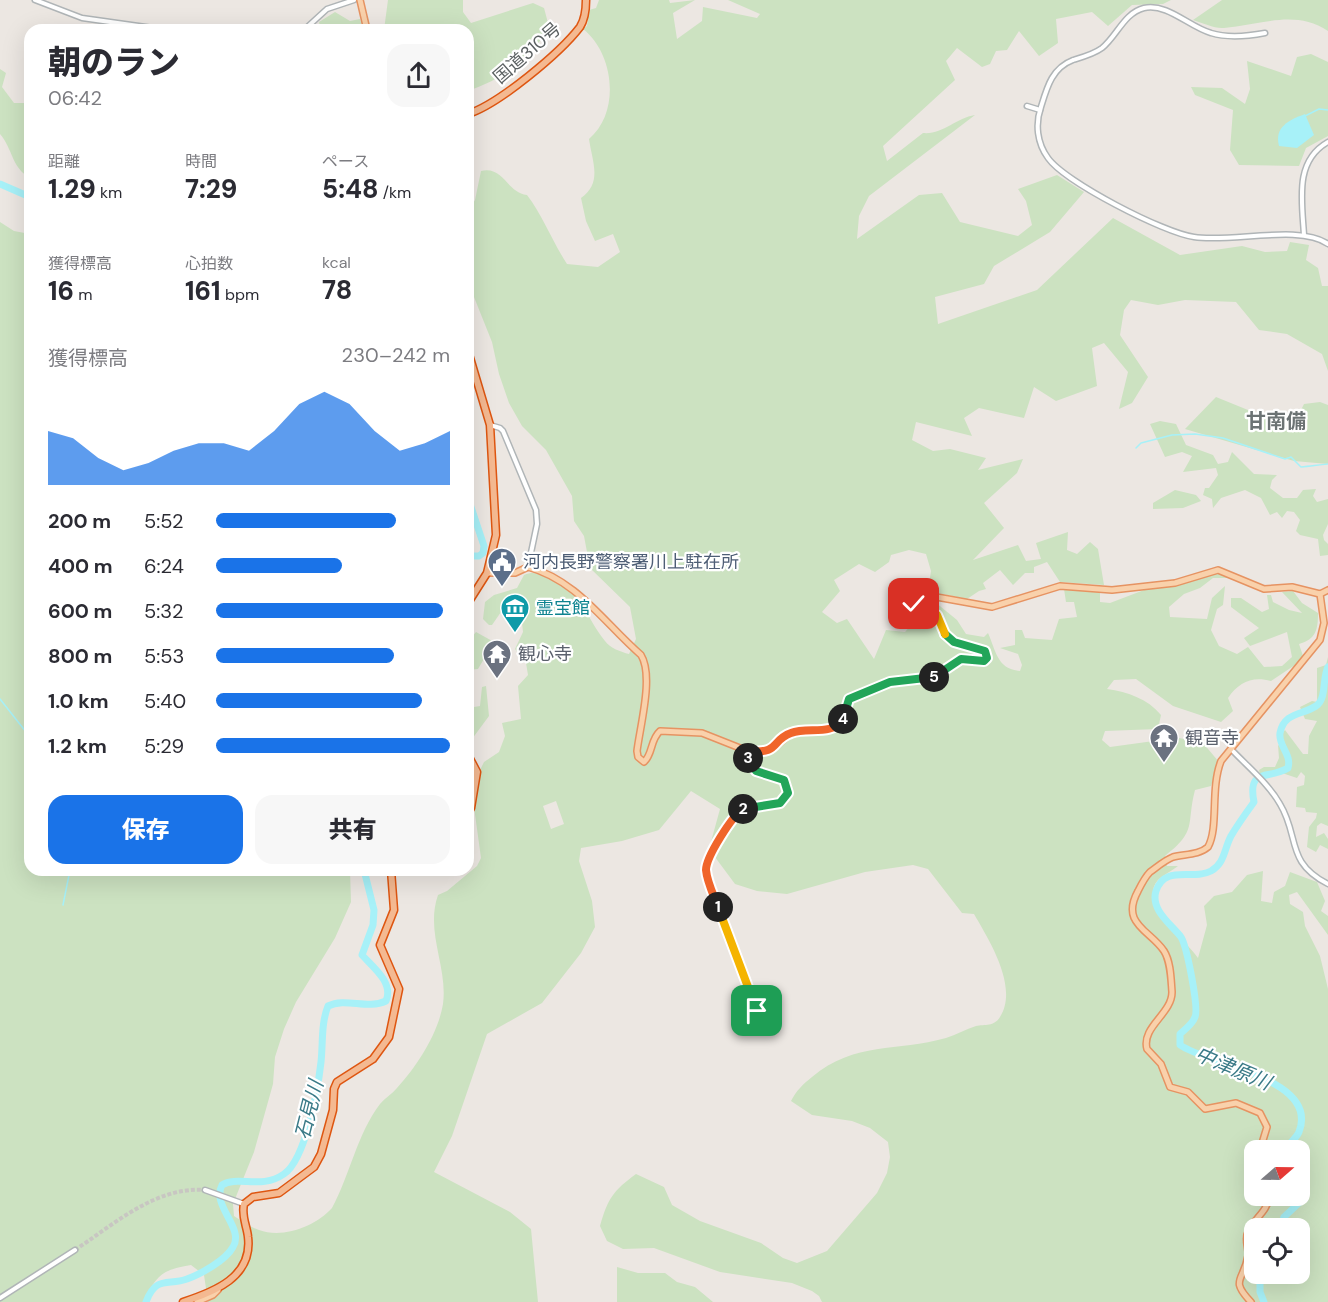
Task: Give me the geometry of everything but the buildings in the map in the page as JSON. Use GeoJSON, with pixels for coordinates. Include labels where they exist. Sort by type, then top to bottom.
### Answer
{"type":"FeatureCollection","features":[{"type":"Feature","properties":{"kind":"highway","name":"国道310号"},"geometry":{"type":"LineString","coordinates":[[474,112],[485,107],[504,93],[571,36],[582,25],[586,0]]}},
{"type":"Feature","properties":{"kind":"highway"},"geometry":{"type":"LineString","coordinates":[[474,371],[490,425],[496,535],[487,573],[474,594]]}},
{"type":"Feature","properties":{"kind":"highway"},"geometry":{"type":"LineString","coordinates":[[474,767],[477,772],[474,790]]}},
{"type":"Feature","properties":{"kind":"highway"},"geometry":{"type":"LineString","coordinates":[[183,1302],[218,1290],[234,1278],[247,1252],[244,1204],[253,1197],[279,1193],[314,1167],[321,1154],[333,1110],[334,1089],[337,1082],[373,1059],[389,1036],[399,989],[380,945],[394,910],[391,876]]}},
{"type":"Feature","properties":{"kind":"main road"},"geometry":{"type":"LineString","coordinates":[[360,0],[366,24]]}},
{"type":"Feature","properties":{"kind":"main road"},"geometry":{"type":"LineString","coordinates":[[487,573],[515,573],[528,567],[548,573],[575,591],[646,662],[648,678],[637,751],[640,761],[647,760],[653,739],[665,730],[714,736],[750,751],[770,750],[791,733],[835,728],[843,719],[849,699],[864,691],[898,681],[931,678],[964,658],[984,661],[987,658],[982,650],[949,639],[937,615],[916,609],[914,600],[920,594],[992,607],[1060,586],[1112,590],[1175,583],[1218,570],[1264,589],[1292,586],[1320,594],[1328,590]]}},
{"type":"Feature","properties":{"kind":"main road"},"geometry":{"type":"LineString","coordinates":[[1263,1140],[1268,1127],[1260,1113],[1236,1103],[1205,1109],[1188,1092],[1170,1087],[1161,1064],[1147,1049],[1146,1037],[1172,997],[1169,966],[1164,951],[1138,926],[1132,908],[1133,899],[1149,873],[1169,859],[1199,852],[1208,847],[1212,833],[1215,777],[1221,761],[1320,640],[1324,623],[1320,594]]}},
{"type":"Feature","properties":{"kind":"main road"},"geometry":{"type":"LineString","coordinates":[[1251,1302],[1239,1288],[1238,1279],[1248,1254],[1248,1231],[1266,1206]]}},
{"type":"Feature","properties":{"kind":"main road"},"geometry":{"type":"LineString","coordinates":[[197,1302],[213,1296],[218,1290]]}},
{"type":"Feature","properties":{"kind":"street"},"geometry":{"type":"LineString","coordinates":[[35,0],[82,18],[124,24]]}},
{"type":"Feature","properties":{"kind":"street"},"geometry":{"type":"LineString","coordinates":[[311,24],[327,9],[354,0]]}},
{"type":"Feature","properties":{"kind":"street"},"geometry":{"type":"LineString","coordinates":[[1265,33],[1214,34],[1162,9],[1140,9],[1128,17],[1102,48],[1068,62],[1057,70],[1050,81],[1040,110],[1038,137],[1043,150],[1053,164],[1153,225],[1179,234],[1206,239],[1304,235],[1328,244]]}},
{"type":"Feature","properties":{"kind":"street"},"geometry":{"type":"LineString","coordinates":[[1028,106],[1040,110]]}},
{"type":"Feature","properties":{"kind":"street"},"geometry":{"type":"LineString","coordinates":[[1304,235],[1303,172],[1311,156],[1328,142]]}},
{"type":"Feature","properties":{"kind":"street"},"geometry":{"type":"LineString","coordinates":[[490,425],[503,431],[536,510],[537,524],[528,567]]}},
{"type":"Feature","properties":{"kind":"street"},"geometry":{"type":"LineString","coordinates":[[1231,749],[1281,806],[1297,856],[1308,870],[1328,884]]}},
{"type":"Feature","properties":{"kind":"street"},"geometry":{"type":"LineString","coordinates":[[750,751],[748,759],[752,768],[760,774],[784,780],[788,787],[788,795],[780,803],[752,806],[737,813],[710,857],[706,871],[764,1030]]}},
{"type":"Feature","properties":{"kind":"street"},"geometry":{"type":"LineString","coordinates":[[206,1190],[244,1204]]}},
{"type":"Feature","properties":{"kind":"street"},"geometry":{"type":"LineString","coordinates":[[0,1298],[75,1250]]}},
{"type":"Feature","properties":{"kind":"green space"},"geometry":{"type":"Polygon","coordinates":[[[388,0],[463,0],[463,12],[471,23],[533,3],[544,8],[548,23],[543,36],[526,58],[505,74],[474,88],[474,24],[385,24],[388,0]]]}},
{"type":"Feature","properties":{"kind":"green space"},"geometry":{"type":"Polygon","coordinates":[[[599,0],[669,0],[670,3],[695,0],[673,13],[677,39],[702,21],[703,7],[757,18],[760,14],[728,0],[1171,0],[1163,4],[1132,5],[1108,26],[1092,12],[1056,19],[1058,43],[1039,56],[1019,31],[1007,50],[996,51],[990,64],[982,67],[957,48],[946,61],[955,80],[883,146],[887,161],[923,133],[943,129],[975,115],[869,196],[859,216],[857,239],[919,195],[942,193],[960,222],[1018,236],[1032,225],[1026,201],[1018,189],[1057,175],[1084,192],[1050,232],[994,266],[984,284],[935,297],[938,324],[1037,290],[1113,218],[1180,255],[1242,246],[1265,252],[1287,251],[1290,242],[1309,245],[1306,260],[1318,268],[1322,286],[1328,286],[1328,371],[1322,354],[1287,334],[1259,330],[1236,302],[1185,300],[1158,305],[1131,300],[1124,310],[1120,335],[1148,377],[1132,403],[1119,409],[1128,372],[1104,343],[1092,348],[1097,386],[1056,401],[1034,387],[1024,418],[979,408],[964,418],[972,436],[916,422],[912,440],[933,451],[950,449],[986,458],[978,470],[1023,459],[1017,473],[984,503],[1004,528],[973,560],[1018,545],[1026,561],[1041,559],[1036,543],[1068,532],[1067,550],[1077,554],[1090,542],[1098,549],[1104,585],[1060,582],[1047,562],[1034,567],[1034,573],[1025,573],[1013,585],[1000,570],[983,583],[986,589],[967,599],[928,591],[931,571],[926,554],[909,550],[891,555],[889,562],[875,572],[859,564],[834,580],[840,591],[822,612],[837,623],[847,619],[874,659],[886,630],[905,632],[919,616],[937,616],[926,606],[935,602],[957,620],[966,634],[984,637],[988,633],[1002,663],[1012,670],[1020,671],[1022,665],[1018,654],[1000,648],[1015,645],[1015,630],[1022,630],[1025,638],[1052,640],[1059,619],[1077,617],[1074,602],[1066,602],[1064,589],[1100,591],[1100,602],[1110,603],[1152,587],[1215,572],[1233,578],[1213,578],[1200,588],[1184,594],[1169,607],[1170,617],[1207,619],[1212,598],[1225,586],[1223,605],[1217,609],[1211,630],[1219,646],[1237,654],[1248,647],[1264,667],[1282,666],[1292,657],[1287,632],[1250,646],[1244,638],[1259,628],[1231,607],[1231,598],[1241,598],[1262,612],[1269,609],[1267,595],[1271,595],[1273,602],[1289,610],[1302,613],[1282,592],[1293,591],[1302,603],[1318,613],[1315,633],[1299,644],[1303,656],[1298,663],[1271,681],[1258,679],[1241,684],[1228,698],[1233,711],[1221,722],[1173,706],[1136,679],[1114,680],[1107,689],[1137,697],[1161,715],[1158,729],[1105,731],[1102,740],[1110,747],[1161,740],[1165,735],[1203,743],[1219,762],[1211,786],[1195,790],[1187,833],[1165,856],[1167,866],[1178,866],[1158,880],[1153,890],[1153,900],[1158,910],[1198,958],[1207,925],[1204,906],[1214,896],[1232,892],[1247,875],[1263,871],[1261,901],[1272,903],[1274,892],[1285,886],[1290,872],[1317,882],[1325,901],[1321,911],[1328,916],[1328,935],[1297,892],[1289,895],[1290,904],[1303,912],[1305,926],[1320,956],[1328,989],[1328,1302],[822,1302],[819,1296],[812,1291],[792,1283],[720,1272],[654,1248],[623,1249],[607,1241],[600,1226],[606,1208],[612,1196],[636,1174],[664,1187],[672,1205],[700,1221],[761,1243],[783,1258],[797,1263],[827,1251],[877,1193],[887,1173],[890,1157],[888,1142],[870,1128],[852,1121],[812,1115],[791,1101],[795,1094],[812,1077],[844,1058],[877,1049],[950,1037],[976,1026],[992,1024],[998,1020],[1005,1005],[1006,992],[1000,964],[974,914],[962,913],[928,869],[913,865],[865,872],[787,894],[757,891],[735,884],[709,849],[720,809],[691,791],[659,830],[622,841],[581,848],[579,861],[592,901],[595,927],[581,953],[542,1003],[487,1034],[452,1136],[434,1172],[510,1212],[531,1229],[538,1302],[208,1302],[204,1275],[191,1265],[166,1272],[156,1280],[143,1302],[0,1302],[0,222],[14,231],[24,233],[24,876],[350,876],[351,902],[335,938],[296,1002],[284,1029],[275,1057],[273,1084],[254,1152],[233,1204],[234,1216],[246,1224],[268,1232],[288,1232],[308,1225],[332,1208],[365,1128],[380,1104],[405,1079],[419,1060],[437,1027],[444,990],[434,922],[438,895],[447,891],[465,876],[474,876],[474,868],[481,858],[474,807],[479,772],[484,762],[499,752],[505,736],[502,723],[521,719],[518,686],[528,675],[526,663],[515,649],[523,632],[522,623],[528,608],[514,598],[510,599],[492,625],[489,625],[483,619],[485,602],[494,595],[517,588],[524,575],[541,574],[562,584],[577,598],[598,632],[610,646],[629,654],[636,639],[630,607],[590,568],[584,536],[574,521],[572,496],[546,450],[522,426],[509,403],[499,374],[492,342],[474,297],[474,202],[481,171],[495,172],[514,189],[527,195],[567,264],[598,267],[620,252],[613,234],[595,241],[586,221],[581,198],[588,192],[594,179],[594,163],[589,139],[599,128],[606,114],[610,83],[602,53],[583,29],[587,26],[589,10],[596,8],[599,0]],[[556,801],[543,806],[551,829],[564,824],[556,801]]]}},
{"type":"Feature","properties":{"kind":"green space"},"geometry":{"type":"Polygon","coordinates":[[[1222,0],[1328,0],[1328,31],[1316,24],[1303,21],[1278,20],[1220,28],[1193,20],[1222,0]]]}},
{"type":"Feature","properties":{"kind":"green space"},"geometry":{"type":"Polygon","coordinates":[[[335,12],[350,21],[360,19],[361,24],[319,24],[319,22],[335,12]]]}},
{"type":"Feature","properties":{"kind":"green space"},"geometry":{"type":"Polygon","coordinates":[[[1311,54],[1328,62],[1328,136],[1306,148],[1299,166],[1239,165],[1230,150],[1233,110],[1195,95],[1191,87],[1222,88],[1245,104],[1250,89],[1247,61],[1291,76],[1297,57],[1311,54]]]}},
{"type":"Feature","properties":{"kind":"green space"},"geometry":{"type":"Polygon","coordinates":[[[0,69],[6,73],[2,87],[14,103],[24,103],[24,174],[0,134],[0,69]]]}},
{"type":"Feature","properties":{"kind":"green space"},"geometry":{"type":"Polygon","coordinates":[[[1216,397],[1292,428],[1304,404],[1320,402],[1328,405],[1328,464],[1294,461],[1185,429],[1216,397]]]}},
{"type":"Feature","properties":{"kind":"green space"},"geometry":{"type":"Polygon","coordinates":[[[1160,421],[1176,424],[1186,445],[1213,455],[1218,464],[1228,462],[1232,452],[1254,474],[1277,475],[1272,480],[1270,488],[1283,498],[1297,498],[1303,490],[1316,489],[1313,496],[1317,502],[1328,499],[1328,524],[1323,535],[1328,544],[1328,555],[1320,556],[1318,539],[1300,535],[1296,531],[1300,520],[1294,512],[1287,511],[1282,518],[1277,512],[1270,515],[1261,498],[1245,490],[1221,498],[1213,508],[1212,499],[1203,495],[1205,488],[1209,488],[1218,475],[1216,468],[1183,472],[1192,456],[1182,452],[1165,457],[1150,424],[1160,421]]]}},
{"type":"Feature","properties":{"kind":"green space"},"geometry":{"type":"Polygon","coordinates":[[[1175,490],[1196,495],[1201,501],[1183,508],[1153,509],[1153,503],[1175,490]]]}},
{"type":"Feature","properties":{"kind":"green space"},"geometry":{"type":"Polygon","coordinates":[[[476,632],[494,642],[478,669],[474,669],[474,634],[476,632]]]}},
{"type":"Feature","properties":{"kind":"green space"},"geometry":{"type":"Polygon","coordinates":[[[1328,657],[1328,826],[1321,823],[1317,826],[1316,837],[1324,833],[1328,839],[1328,849],[1320,845],[1316,852],[1307,847],[1309,827],[1317,813],[1306,812],[1305,808],[1296,807],[1297,787],[1304,785],[1305,776],[1301,772],[1297,778],[1276,771],[1260,774],[1259,770],[1264,767],[1275,767],[1279,758],[1278,745],[1283,749],[1286,746],[1281,735],[1285,730],[1303,754],[1308,754],[1309,736],[1317,721],[1305,719],[1300,707],[1312,701],[1317,702],[1317,668],[1326,665],[1328,657]]]}},
{"type":"Feature","properties":{"kind":"green space"},"geometry":{"type":"Polygon","coordinates":[[[486,686],[489,716],[474,736],[474,707],[480,706],[482,687],[486,686]]]}},
{"type":"Feature","properties":{"kind":"green space"},"geometry":{"type":"Polygon","coordinates":[[[617,1267],[638,1273],[665,1273],[677,1282],[695,1287],[713,1302],[617,1302],[617,1267]]]}},
{"type":"Feature","properties":{"kind":"water"},"geometry":{"type":"Polygon","coordinates":[[[1305,114],[1314,135],[1297,148],[1279,146],[1279,134],[1284,125],[1305,114]]]}},
{"type":"Feature","properties":{"kind":"waterway"},"geometry":{"type":"LineString","coordinates":[[1305,116],[1319,109],[1328,110]]}},
{"type":"Feature","properties":{"kind":"waterway","name":"石見川"},"geometry":{"type":"LineString","coordinates":[[0,184],[24,194]]}},
{"type":"Feature","properties":{"kind":"waterway"},"geometry":{"type":"LineString","coordinates":[[1136,448],[1141,443],[1172,435],[1195,434],[1223,438],[1285,459],[1291,457],[1301,467],[1328,464]]}},
{"type":"Feature","properties":{"kind":"waterway","name":"石見川"},"geometry":{"type":"LineString","coordinates":[[474,516],[484,546],[483,553],[474,556]]}},
{"type":"Feature","properties":{"kind":"waterway","name":"中津原川"},"geometry":{"type":"LineString","coordinates":[[1293,1140],[1299,1132],[1301,1114],[1293,1098],[1278,1086],[1258,1076],[1180,1045],[1180,1034],[1195,1017],[1192,977],[1181,937],[1163,917],[1155,898],[1160,883],[1166,878],[1172,875],[1204,874],[1219,864],[1231,836],[1254,802],[1253,791],[1257,779],[1288,768],[1288,758],[1280,738],[1282,726],[1285,721],[1319,703],[1328,667]]}},
{"type":"Feature","properties":{"kind":"waterway"},"geometry":{"type":"LineString","coordinates":[[0,699],[24,729]]}},
{"type":"Feature","properties":{"kind":"waterway"},"geometry":{"type":"LineString","coordinates":[[63,905],[69,876]]}},
{"type":"Feature","properties":{"kind":"waterway","name":"石見川"},"geometry":{"type":"LineString","coordinates":[[146,1302],[158,1285],[180,1281],[199,1274],[230,1252],[236,1240],[235,1232],[221,1201],[222,1185],[235,1181],[258,1182],[275,1179],[292,1166],[305,1139],[314,1105],[321,1062],[324,1019],[328,1006],[386,1001],[388,994],[385,982],[362,955],[373,925],[374,910],[366,876]]}},
{"type":"Feature","properties":{"kind":"waterway","name":"中津原川"},"geometry":{"type":"LineString","coordinates":[[1284,1218],[1296,1206]]}},
{"type":"Feature","properties":{"kind":"waterway","name":"中津原川"},"geometry":{"type":"LineString","coordinates":[[1260,1284],[1264,1302]]}},
{"type":"Feature","properties":{"kind":"tunnel"},"geometry":{"type":"LineString","coordinates":[[75,1250],[120,1219],[152,1201],[187,1190],[205,1190]]}},
{"type":"Feature","properties":{"kind":"place","name":"河内長野警察署川上駐在所"},"geometry":{"type":"Point","coordinates":[502,588]}},
{"type":"Feature","properties":{"kind":"place","name":"霊宝館"},"geometry":{"type":"Point","coordinates":[515,634]}},
{"type":"Feature","properties":{"kind":"place","name":"観心寺"},"geometry":{"type":"Point","coordinates":[497,680]}},
{"type":"Feature","properties":{"kind":"place","name":"観音寺"},"geometry":{"type":"Point","coordinates":[1164,764]}},
{"type":"Feature","properties":{"kind":"district","name":"甘南備"},"geometry":{"type":"Point","coordinates":[1276,421]}},
{"type":"Feature","properties":{"kind":"route"},"geometry":{"type":"LineString","coordinates":[[757,1011],[706,871],[710,857],[737,813],[752,806],[780,803],[788,795],[789,790],[784,780],[760,774],[752,768],[748,756],[750,751],[770,750],[791,733],[835,728],[843,719],[849,699],[864,691],[890,682],[919,681],[931,678],[964,658],[981,661],[987,658],[985,651],[963,646],[949,639],[937,615],[920,611],[914,604]]}}]}
